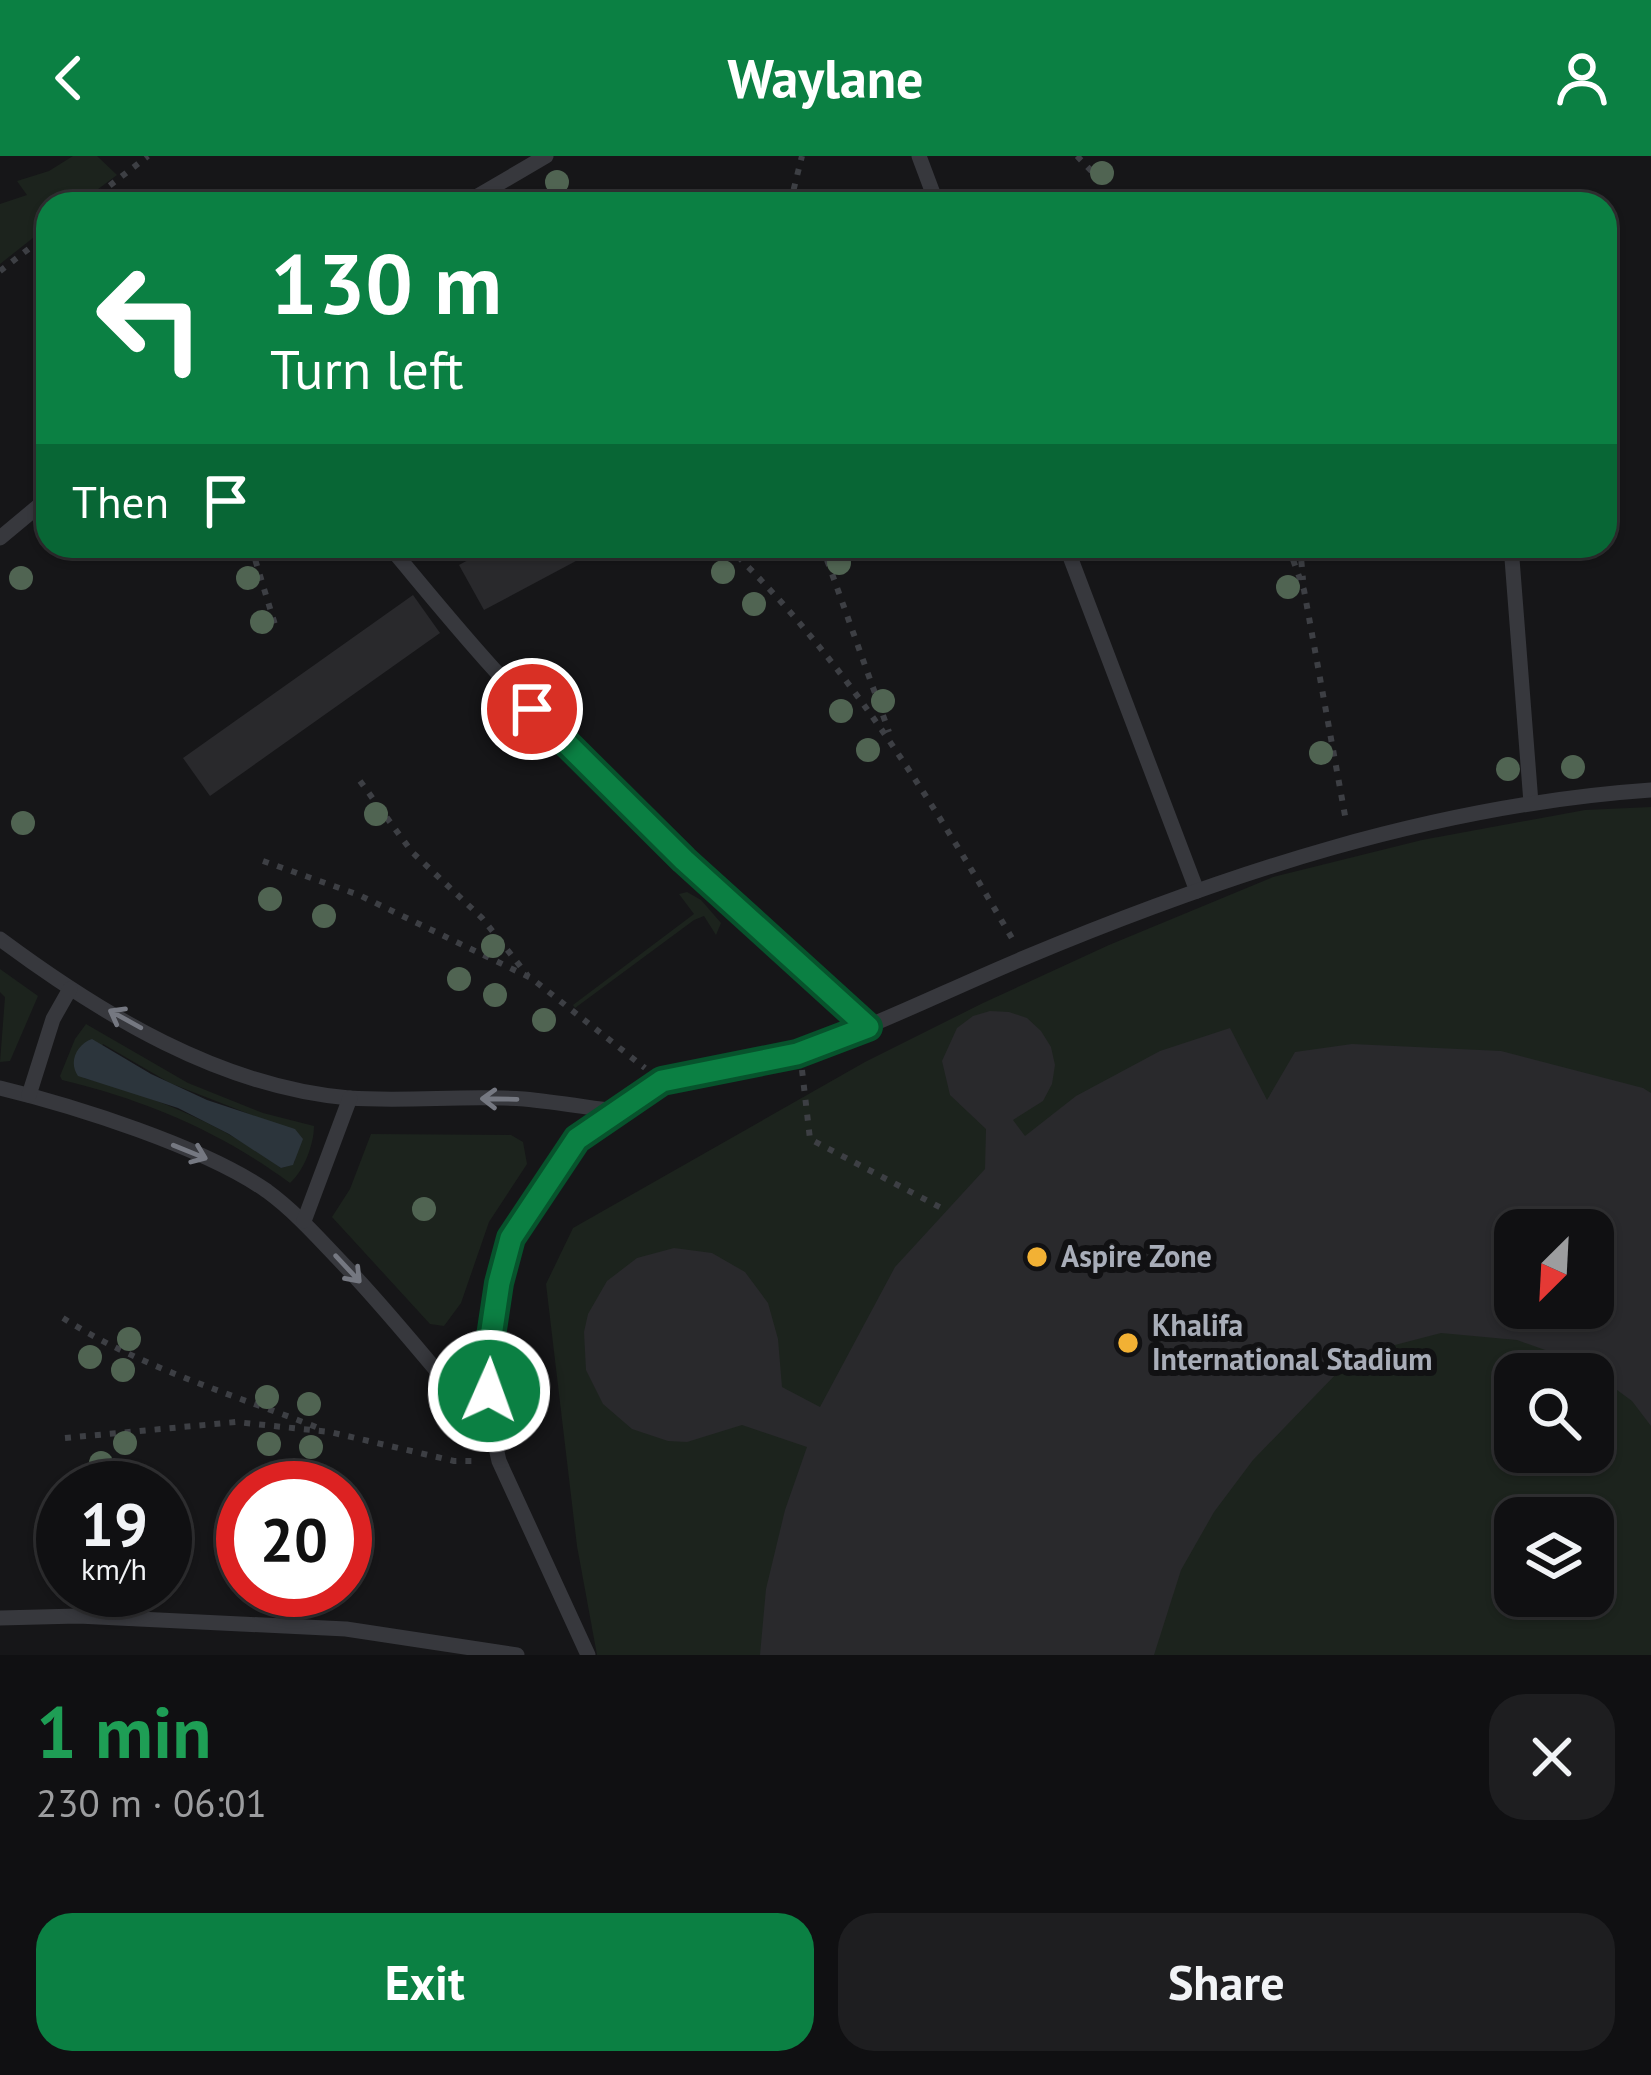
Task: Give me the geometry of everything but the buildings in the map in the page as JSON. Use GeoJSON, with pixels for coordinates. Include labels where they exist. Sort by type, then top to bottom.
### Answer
{"type":"FeatureCollection","features":[{"type":"Feature","properties":{"kind":"lane"},"geometry":{"type":"LineString","coordinates":[[919,156],[932,192]]}},
{"type":"Feature","properties":{"kind":"lane"},"geometry":{"type":"LineString","coordinates":[[483,192],[536,158]]}},
{"type":"Feature","properties":{"kind":"lane"},"geometry":{"type":"LineString","coordinates":[[0,538],[36,508]]}},
{"type":"Feature","properties":{"kind":"lane"},"geometry":{"type":"LineString","coordinates":[[399,558],[501,677],[580,757],[752,924],[868,1027]]}},
{"type":"Feature","properties":{"kind":"lane"},"geometry":{"type":"LineString","coordinates":[[1071,558],[1197,890]]}},
{"type":"Feature","properties":{"kind":"lane"},"geometry":{"type":"LineString","coordinates":[[1512,558],[1531,803]]}},
{"type":"Feature","properties":{"kind":"lane"},"geometry":{"type":"LineString","coordinates":[[588,1655],[499,1461],[492,1436],[487,1363],[511,1238],[577,1139],[662,1081],[797,1054],[1197,890],[1445,818],[1578,795],[1651,790]]}},
{"type":"Feature","properties":{"kind":"lane"},"geometry":{"type":"LineString","coordinates":[[0,939],[70,989],[192,1057],[293,1089],[350,1098],[525,1099],[616,1111]]}},
{"type":"Feature","properties":{"kind":"lane"},"geometry":{"type":"LineString","coordinates":[[29,1095],[53,1019],[70,989]]}},
{"type":"Feature","properties":{"kind":"lane"},"geometry":{"type":"LineString","coordinates":[[0,1088],[214,1162],[264,1189],[304,1221],[406,1330],[492,1436]]}},
{"type":"Feature","properties":{"kind":"lane"},"geometry":{"type":"LineString","coordinates":[[304,1221],[350,1098]]}},
{"type":"Feature","properties":{"kind":"lane"},"geometry":{"type":"LineString","coordinates":[[0,1618],[78,1616],[346,1629],[517,1655]]}},
{"type":"Feature","properties":{"kind":"path"},"geometry":{"type":"LineString","coordinates":[[102,192],[148,156]]}},
{"type":"Feature","properties":{"kind":"path"},"geometry":{"type":"LineString","coordinates":[[793,192],[802,156]]}},
{"type":"Feature","properties":{"kind":"path"},"geometry":{"type":"LineString","coordinates":[[1077,156],[1103,183]]}},
{"type":"Feature","properties":{"kind":"path"},"geometry":{"type":"LineString","coordinates":[[0,271],[36,243]]}},
{"type":"Feature","properties":{"kind":"path"},"geometry":{"type":"LineString","coordinates":[[254,558],[276,628]]}},
{"type":"Feature","properties":{"kind":"path"},"geometry":{"type":"LineString","coordinates":[[739,558],[781,598],[892,741],[1023,958]]}},
{"type":"Feature","properties":{"kind":"path"},"geometry":{"type":"LineString","coordinates":[[825,558],[892,741]]}},
{"type":"Feature","properties":{"kind":"path"},"geometry":{"type":"LineString","coordinates":[[1292,558],[1304,590]]}},
{"type":"Feature","properties":{"kind":"path"},"geometry":{"type":"LineString","coordinates":[[1301,558],[1350,843]]}},
{"type":"Feature","properties":{"kind":"path"},"geometry":{"type":"LineString","coordinates":[[360,781],[412,852],[482,918],[531,978]]}},
{"type":"Feature","properties":{"kind":"path"},"geometry":{"type":"LineString","coordinates":[[263,861],[359,895],[531,978],[662,1081]]}},
{"type":"Feature","properties":{"kind":"path"},"geometry":{"type":"LineString","coordinates":[[797,1054],[805,1080],[810,1139],[947,1210]]}},
{"type":"Feature","properties":{"kind":"path"},"geometry":{"type":"LineString","coordinates":[[63,1318],[116,1348],[330,1432]]}},
{"type":"Feature","properties":{"kind":"path"},"geometry":{"type":"LineString","coordinates":[[65,1438],[236,1422],[330,1432],[454,1461],[499,1461]]}},
{"type":"Feature","properties":{"kind":"shaded area"},"geometry":{"type":"Polygon","coordinates":[[[73,156],[97,156],[117,175],[94,192],[36,192],[36,236],[0,264],[0,204],[27,195],[17,181],[49,171],[73,156]]]}},
{"type":"Feature","properties":{"kind":"shaded area","name":"Aspire Zone"},"geometry":{"type":"Polygon","coordinates":[[[1651,807],[1651,1655],[597,1655],[577,1546],[546,1284],[573,1228],[865,1062],[1109,945],[1273,877],[1422,840],[1585,810],[1651,807]]]}},
{"type":"Feature","properties":{"kind":"shaded area"},"geometry":{"type":"Polygon","coordinates":[[[687,892],[721,923],[716,935],[704,916],[694,920],[575,1008],[694,914],[679,894],[687,892]]]}},
{"type":"Feature","properties":{"kind":"shaded area"},"geometry":{"type":"Polygon","coordinates":[[[0,969],[38,996],[10,1061],[0,1062],[5,997],[0,992],[0,969]]]}},
{"type":"Feature","properties":{"kind":"shaded area"},"geometry":{"type":"Polygon","coordinates":[[[86,1024],[188,1083],[263,1113],[314,1126],[304,1164],[290,1183],[182,1120],[62,1080],[75,1039],[86,1024]],[[103,1044],[84,1078],[187,1113],[281,1168],[295,1161],[272,1123],[170,1083],[103,1044]]]}},
{"type":"Feature","properties":{"kind":"shaded area"},"geometry":{"type":"Polygon","coordinates":[[[92,1039],[207,1100],[295,1129],[303,1139],[293,1165],[281,1168],[178,1108],[78,1076],[76,1054],[92,1039]]]}},
{"type":"Feature","properties":{"kind":"shaded area"},"geometry":{"type":"Polygon","coordinates":[[[371,1134],[511,1135],[523,1142],[527,1164],[489,1222],[461,1303],[444,1326],[430,1324],[332,1217],[350,1189],[371,1134]]]}},
{"type":"Feature","properties":{"kind":"place","name":"Aspire Zone"},"geometry":{"type":"Point","coordinates":[1037,1257]}},
{"type":"Feature","properties":{"kind":"place","name":"Khalifa International Stadium"},"geometry":{"type":"Point","coordinates":[1128,1343]}},
{"type":"Feature","properties":{"kind":"route"},"geometry":{"type":"LineString","coordinates":[[489,1391],[487,1363],[511,1238],[577,1139],[662,1081],[797,1054],[868,1027],[684,860],[532,709]]}}]}
